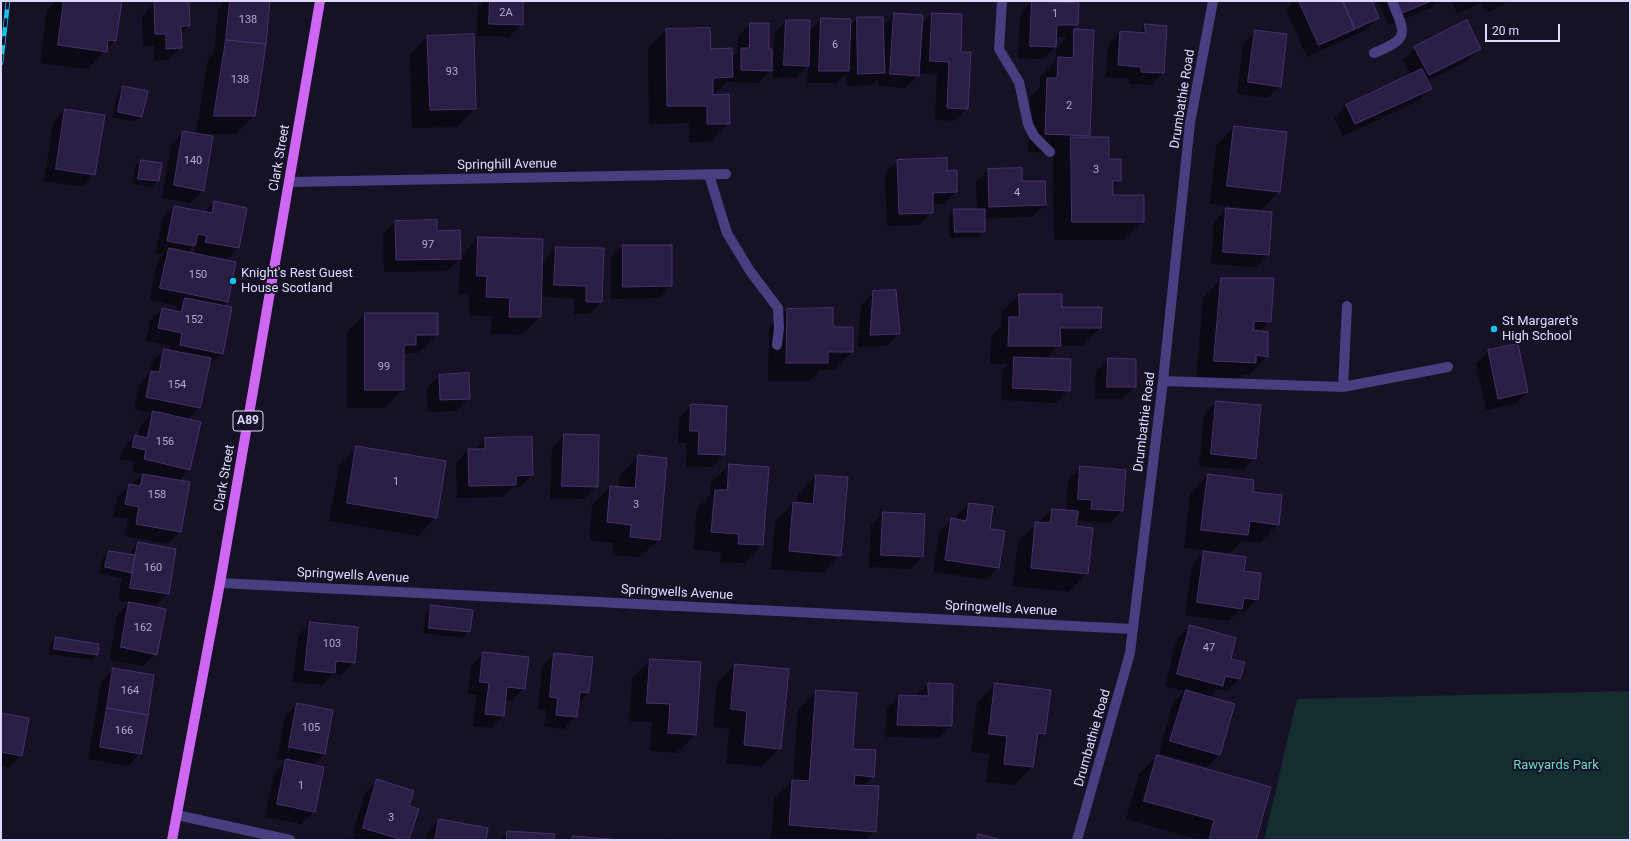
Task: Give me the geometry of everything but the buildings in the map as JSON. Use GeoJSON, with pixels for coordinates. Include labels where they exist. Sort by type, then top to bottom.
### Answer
{"type":"FeatureCollection","features":[{"type":"Feature","properties":{"kind":"main road","name":"Clark Street"},"geometry":{"type":"LineString","coordinates":[[172,840],[220,582],[320,1]]}},
{"type":"Feature","properties":{"kind":"street"},"geometry":{"type":"LineString","coordinates":[[1002,1],[999,50],[1019,82],[1028,124],[1034,136],[1050,152]]}},
{"type":"Feature","properties":{"kind":"street","name":"Drumbathie Road"},"geometry":{"type":"LineString","coordinates":[[1077,840],[1130,654],[1163,381],[1190,123],[1212,1]]}},
{"type":"Feature","properties":{"kind":"street"},"geometry":{"type":"LineString","coordinates":[[1374,53],[1389,47],[1402,37],[1403,31],[1392,1]]}},
{"type":"Feature","properties":{"kind":"street"},"geometry":{"type":"LineString","coordinates":[[709,174],[726,234],[750,271],[778,308],[779,328],[777,345]]}},
{"type":"Feature","properties":{"kind":"street","name":"Springhill Avenue"},"geometry":{"type":"LineString","coordinates":[[289,182],[726,174]]}},
{"type":"Feature","properties":{"kind":"street"},"geometry":{"type":"LineString","coordinates":[[1344,387],[1347,306]]}},
{"type":"Feature","properties":{"kind":"street"},"geometry":{"type":"LineString","coordinates":[[1163,381],[1344,387],[1448,367]]}},
{"type":"Feature","properties":{"kind":"street","name":"Springwells Avenue"},"geometry":{"type":"LineString","coordinates":[[220,582],[1133,629]]}},
{"type":"Feature","properties":{"kind":"street"},"geometry":{"type":"LineString","coordinates":[[176,815],[290,840]]}},
{"type":"Feature","properties":{"kind":"green space","name":"Rawyards Park"},"geometry":{"type":"Polygon","coordinates":[[[1630,691],[1630,840],[1264,840],[1297,699],[1630,691]]]}},
{"type":"Feature","properties":{"kind":"railway"},"geometry":{"type":"LineString","coordinates":[[1,63],[8,1]]}},
{"type":"Feature","properties":{"kind":"place","name":"Knight's Rest Guest House Scotland"},"geometry":{"type":"Point","coordinates":[233,281]}},
{"type":"Feature","properties":{"kind":"place","name":"St Margaret's High School"},"geometry":{"type":"Point","coordinates":[1494,329]}}]}
